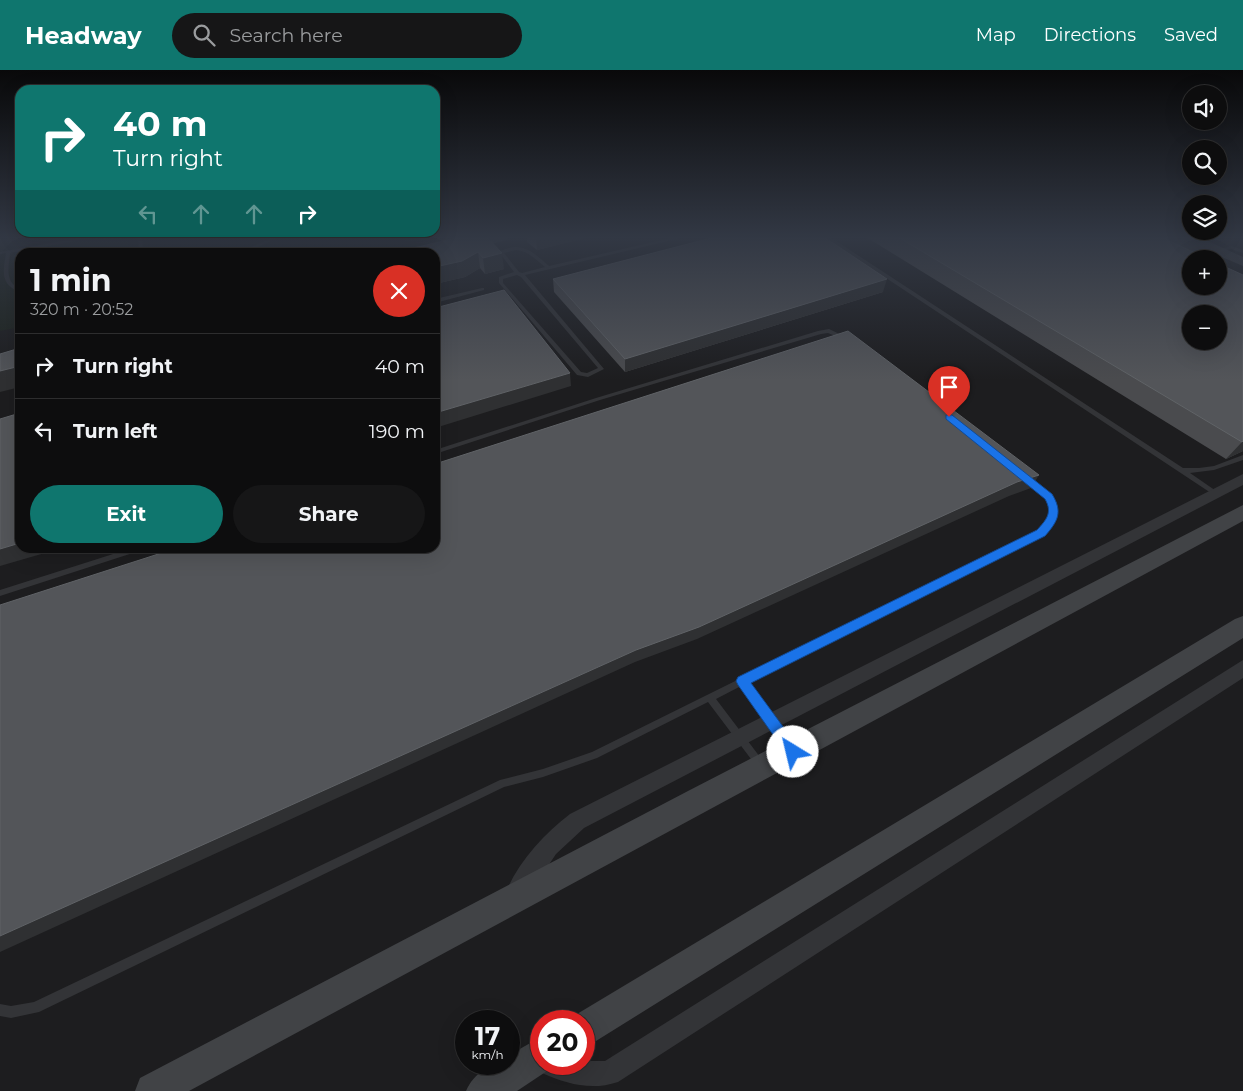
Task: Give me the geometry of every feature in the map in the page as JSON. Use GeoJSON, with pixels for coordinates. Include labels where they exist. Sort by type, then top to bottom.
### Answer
{"type":"FeatureCollection","features":[{"type":"Feature","properties":{"kind":"main road"},"geometry":{"type":"LineString","coordinates":[[153,1091],[516,896],[763,768],[1243,512]]}},
{"type":"Feature","properties":{"kind":"main road"},"geometry":{"type":"LineString","coordinates":[[595,1023],[1243,626]]}},
{"type":"Feature","properties":{"kind":"main road"},"geometry":{"type":"LineString","coordinates":[[484,1091],[530,1066]]}},
{"type":"Feature","properties":{"kind":"street"},"geometry":{"type":"LineString","coordinates":[[516,896],[552,840],[577,821],[1243,479]]}},
{"type":"Feature","properties":{"kind":"street"},"geometry":{"type":"LineString","coordinates":[[585,1075],[592,1076],[610,1072],[1243,668]]}},
{"type":"Feature","properties":{"kind":"lane"},"geometry":{"type":"LineString","coordinates":[[501,285],[579,374],[588,375],[601,369],[528,285]]}},
{"type":"Feature","properties":{"kind":"lane"},"geometry":{"type":"LineString","coordinates":[[898,285],[1216,493]]}},
{"type":"Feature","properties":{"kind":"lane"},"geometry":{"type":"LineString","coordinates":[[440,300],[482,289]]}},
{"type":"Feature","properties":{"kind":"lane"},"geometry":{"type":"LineString","coordinates":[[440,450],[598,399],[820,332],[829,331],[839,334],[852,343]]}},
{"type":"Feature","properties":{"kind":"lane"},"geometry":{"type":"LineString","coordinates":[[1182,470],[1199,472],[1212,470],[1243,457]]}},
{"type":"Feature","properties":{"kind":"lane"},"geometry":{"type":"LineString","coordinates":[[0,1010],[11,1012],[35,1008],[503,783],[543,773],[594,755],[1041,533],[1052,521],[1054,514],[1053,504],[1049,497],[1022,474]]}},
{"type":"Feature","properties":{"kind":"lane"},"geometry":{"type":"LineString","coordinates":[[0,592],[123,553]]}},
{"type":"Feature","properties":{"kind":"lane"},"geometry":{"type":"LineString","coordinates":[[742,681],[793,752]]}},
{"type":"Feature","properties":{"kind":"lane"},"geometry":{"type":"LineString","coordinates":[[710,698],[763,768]]}},
{"type":"Feature","properties":{"kind":"shaded area"},"geometry":{"type":"Polygon","coordinates":[[[0,285],[15,285],[15,553],[440,553],[440,285],[1182,285],[1182,295],[1227,295],[1227,285],[1243,285],[1243,1091],[0,1091],[0,285]]]}},
{"type":"Feature","properties":{"kind":"shaded area"},"geometry":{"type":"Polygon","coordinates":[[[0,285],[15,285],[15,328],[0,331],[0,285]]]}},
{"type":"Feature","properties":{"kind":"building"},"geometry":{"type":"Polygon","coordinates":[[[558,285],[869,285],[625,359],[558,285]]]}},
{"type":"Feature","properties":{"kind":"building"},"geometry":{"type":"Polygon","coordinates":[[[978,285],[1182,285],[1182,295],[1227,295],[1227,285],[1243,285],[1242,442],[978,285]]]}},
{"type":"Feature","properties":{"kind":"building"},"geometry":{"type":"Polygon","coordinates":[[[504,290],[570,373],[440,412],[440,307],[504,290]]]}},
{"type":"Feature","properties":{"kind":"building"},"geometry":{"type":"Polygon","coordinates":[[[848,331],[1039,475],[1017,482],[699,627],[636,650],[0,936],[0,605],[161,553],[440,553],[440,462],[848,331]]]}},
{"type":"Feature","properties":{"kind":"building"},"geometry":{"type":"Polygon","coordinates":[[[15,350],[15,367],[0,371],[0,354],[15,350]]]}},
{"type":"Feature","properties":{"kind":"building"},"geometry":{"type":"Polygon","coordinates":[[[15,414],[15,544],[0,549],[0,419],[15,414]]]}},
{"type":"Feature","properties":{"kind":"route"},"geometry":{"type":"LineString","coordinates":[[793,752],[742,681],[1041,533],[1052,521],[1054,514],[1053,504],[1049,497],[1009,463],[949,417]]}}]}
